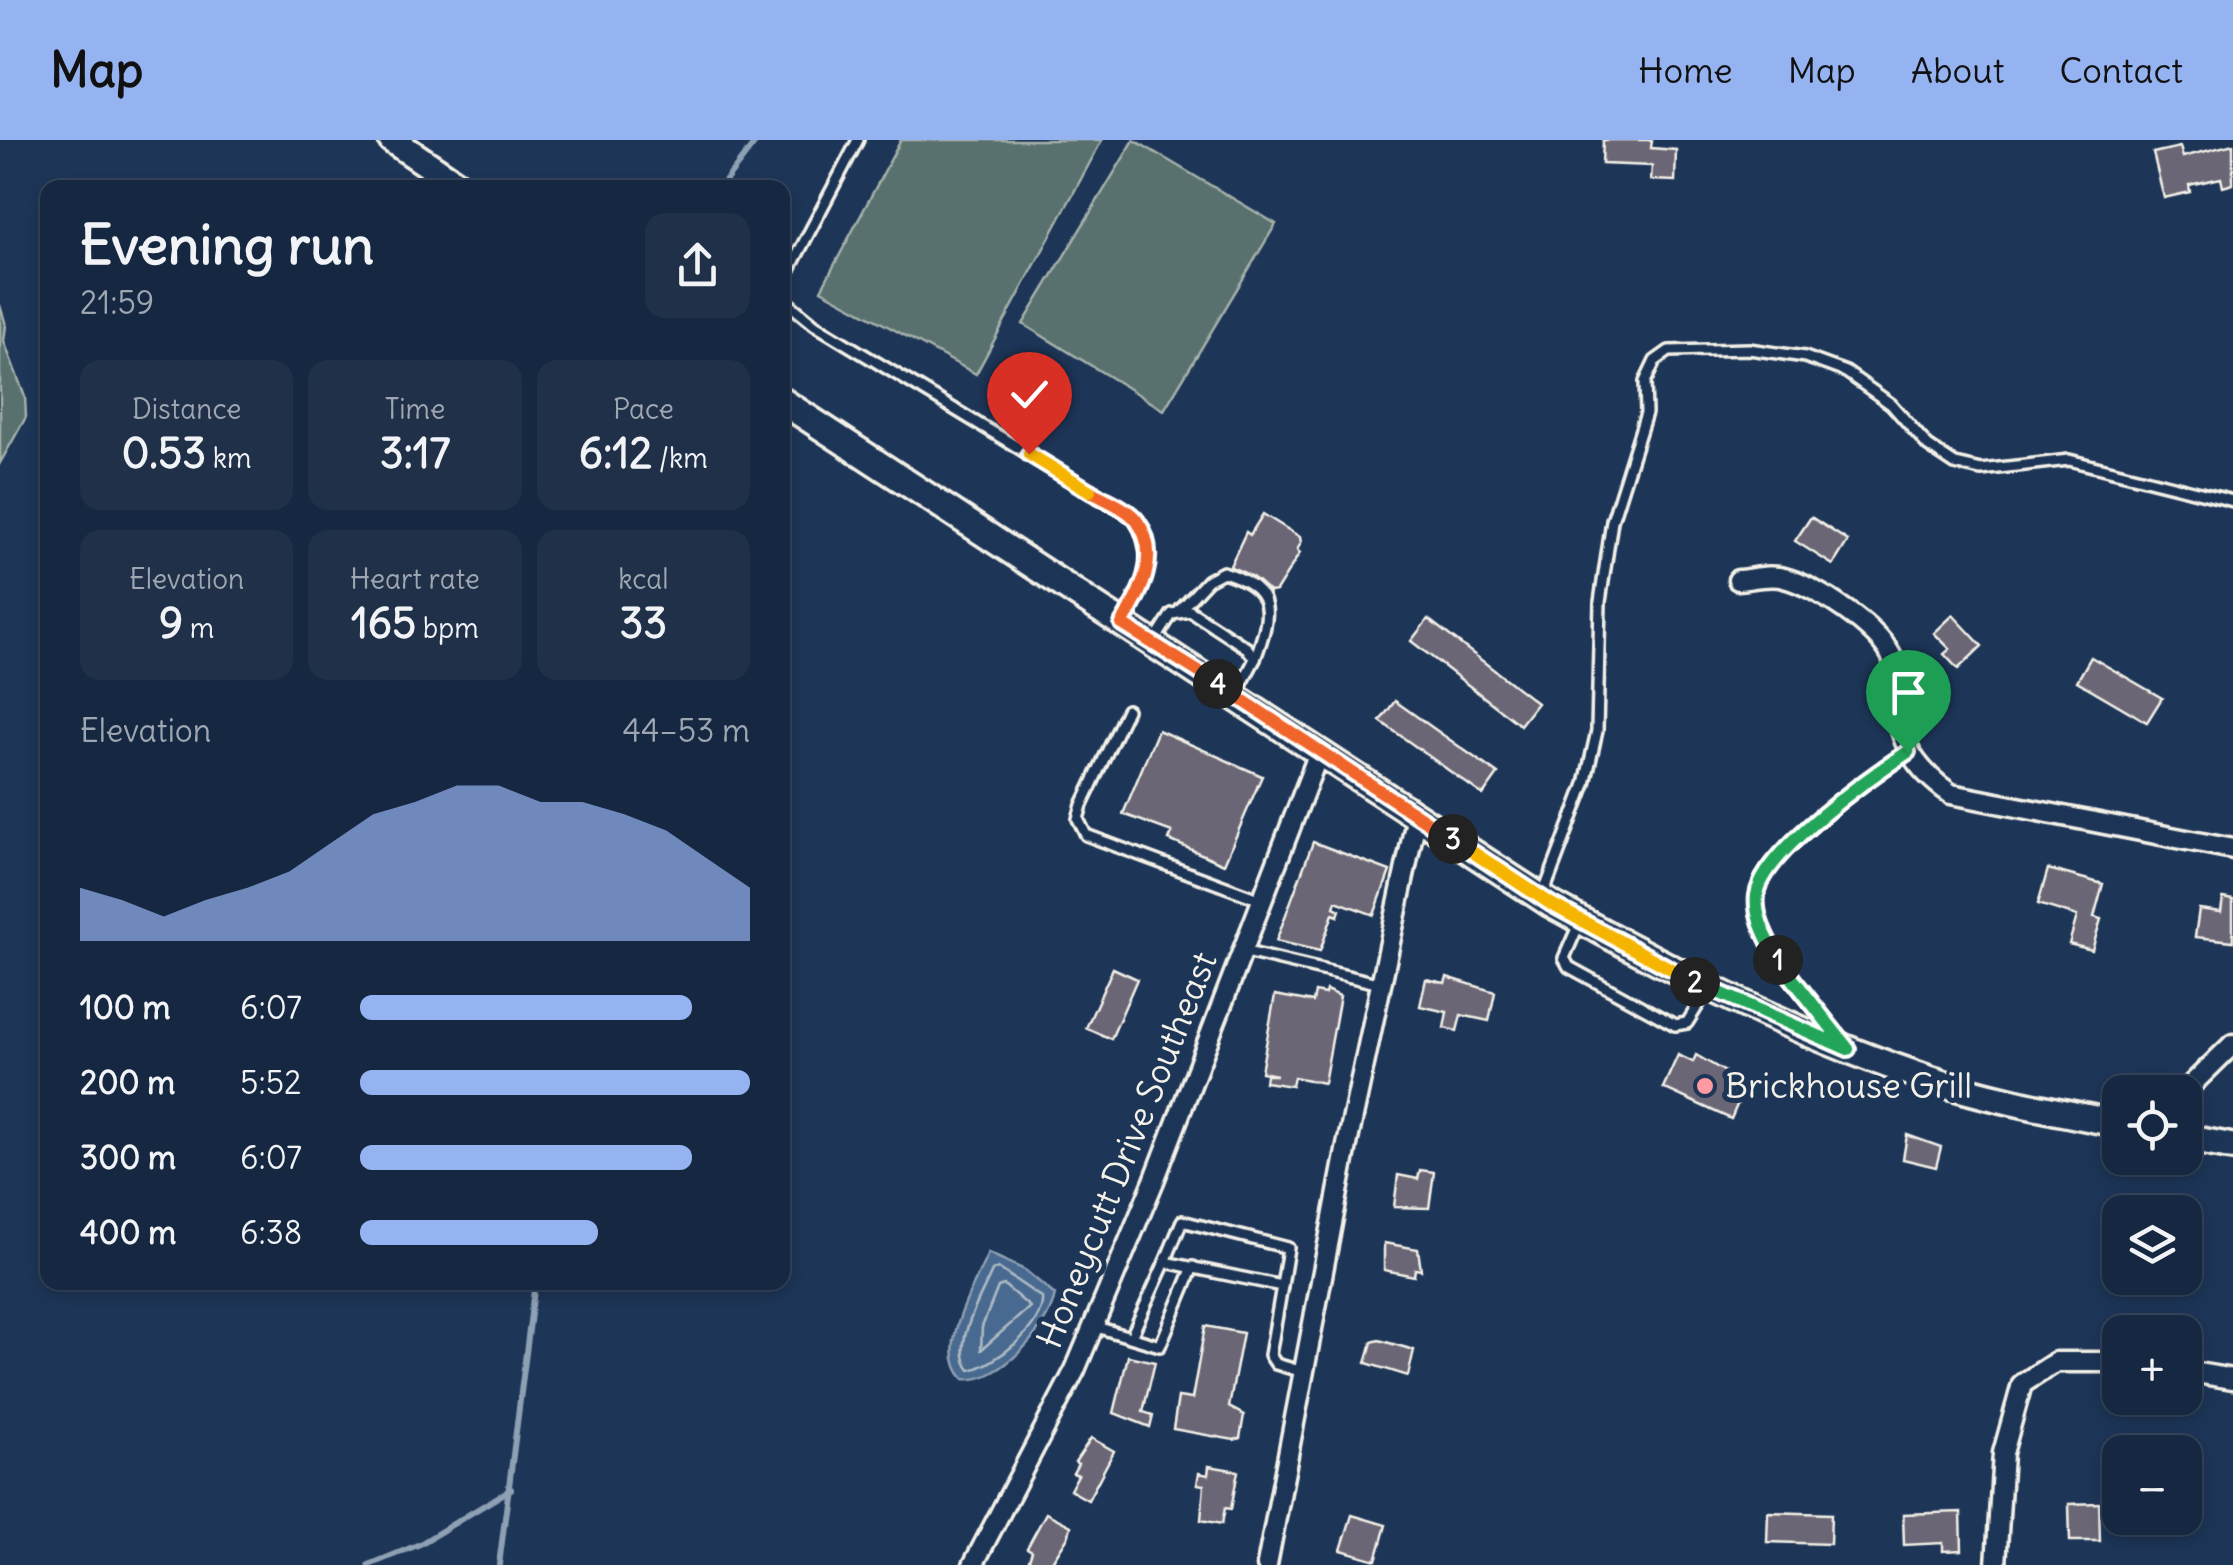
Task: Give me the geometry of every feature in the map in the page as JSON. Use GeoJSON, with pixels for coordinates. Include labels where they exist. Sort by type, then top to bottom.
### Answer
{"type":"FeatureCollection","features":[{"type":"Feature","properties":{"kind":"main road"},"geometry":{"type":"LineString","coordinates":[[392,140],[451,180]]}},
{"type":"Feature","properties":{"kind":"main road"},"geometry":{"type":"LineString","coordinates":[[790,405],[1581,920],[1708,988],[1848,1049],[2002,1100],[2102,1120]]}},
{"type":"Feature","properties":{"kind":"main road"},"geometry":{"type":"LineString","coordinates":[[2202,1142],[2233,1148]]}},
{"type":"Feature","properties":{"kind":"street"},"geometry":{"type":"LineString","coordinates":[[1738,580],[1783,577],[1862,622],[1878,636],[1893,658],[1897,718],[1908,752],[1929,778],[1968,800],[2233,850]]}},
{"type":"Feature","properties":{"kind":"street","name":"Honeycutt Drive Southeast"},"geometry":{"type":"LineString","coordinates":[[973,1565],[1042,1435],[1093,1326],[1154,1182],[1320,750]]}},
{"type":"Feature","properties":{"kind":"street"},"geometry":{"type":"LineString","coordinates":[[1267,1565],[1416,815]]}},
{"type":"Feature","properties":{"kind":"street"},"geometry":{"type":"LineString","coordinates":[[2201,1075],[2233,1044]]}},
{"type":"Feature","properties":{"kind":"street"},"geometry":{"type":"LineString","coordinates":[[1996,1565],[2004,1453],[2022,1384],[2056,1362],[2102,1362]]}},
{"type":"Feature","properties":{"kind":"street"},"geometry":{"type":"LineString","coordinates":[[2202,1374],[2233,1379]]}},
{"type":"Feature","properties":{"kind":"lane"},"geometry":{"type":"LineString","coordinates":[[790,269],[858,140]]}},
{"type":"Feature","properties":{"kind":"lane"},"geometry":{"type":"LineString","coordinates":[[790,305],[815,325],[1136,519],[1146,542],[1147,582],[1122,624]]}},
{"type":"Feature","properties":{"kind":"lane"},"geometry":{"type":"LineString","coordinates":[[1542,898],[1586,784],[1598,731],[1600,602],[1612,521],[1646,413],[1646,382],[1655,361],[1670,351],[1750,349],[1805,357],[1846,372],[1891,404],[1928,446],[1955,464],[1981,470],[2069,460],[2233,501]]}},
{"type":"Feature","properties":{"kind":"lane"},"geometry":{"type":"LineString","coordinates":[[1153,644],[1172,614],[1208,580],[1223,572],[1238,576],[1255,588],[1268,606],[1270,619],[1236,695]]}},
{"type":"Feature","properties":{"kind":"lane"},"geometry":{"type":"LineString","coordinates":[[1180,610],[1190,611],[1247,648],[1255,659]]}},
{"type":"Feature","properties":{"kind":"lane"},"geometry":{"type":"LineString","coordinates":[[1128,710],[1082,804],[1078,819],[1086,835],[1262,900]]}},
{"type":"Feature","properties":{"kind":"lane"},"geometry":{"type":"LineString","coordinates":[[1848,1049],[1784,974],[1760,926],[1756,896],[1764,872],[1779,856],[1861,783],[1908,752]]}},
{"type":"Feature","properties":{"kind":"lane"},"geometry":{"type":"LineString","coordinates":[[1581,920],[1564,958],[1569,967],[1675,1025],[1688,1024],[1708,988]]}},
{"type":"Feature","properties":{"kind":"lane"},"geometry":{"type":"LineString","coordinates":[[1242,951],[1381,984]]}},
{"type":"Feature","properties":{"kind":"lane"},"geometry":{"type":"LineString","coordinates":[[1131,1337],[1182,1221],[1288,1248],[1270,1356],[1276,1364],[1304,1372]]}},
{"type":"Feature","properties":{"kind":"lane"},"geometry":{"type":"LineString","coordinates":[[1165,1262],[1282,1286]]}},
{"type":"Feature","properties":{"kind":"lane"},"geometry":{"type":"LineString","coordinates":[[1093,1326],[1160,1346],[1193,1267]]}},
{"type":"Feature","properties":{"kind":"green space"},"geometry":{"type":"Polygon","coordinates":[[[901,140],[1102,140],[976,374],[821,290],[901,140]]]}},
{"type":"Feature","properties":{"kind":"green space"},"geometry":{"type":"Polygon","coordinates":[[[1134,140],[1276,224],[1164,410],[1023,324],[1134,140]]]}},
{"type":"Feature","properties":{"kind":"green space"},"geometry":{"type":"Polygon","coordinates":[[[0,305],[6,325],[4,341],[25,397],[26,417],[0,463],[0,305]]]}},
{"type":"Feature","properties":{"kind":"water"},"geometry":{"type":"Polygon","coordinates":[[[988,1253],[1025,1270],[1055,1295],[1043,1322],[1021,1351],[993,1372],[964,1379],[953,1351],[955,1334],[988,1253]]]}},
{"type":"Feature","properties":{"kind":"building"},"geometry":{"type":"Polygon","coordinates":[[[1603,140],[1652,140],[1651,148],[1676,150],[1675,181],[1651,180],[1652,166],[1602,164],[1603,140]]]}},
{"type":"Feature","properties":{"kind":"building"},"geometry":{"type":"Polygon","coordinates":[[[2233,144],[2233,184],[2223,187],[2221,178],[2189,185],[2190,192],[2164,198],[2153,153],[2180,147],[2183,157],[2233,144]]]}},
{"type":"Feature","properties":{"kind":"building"},"geometry":{"type":"Polygon","coordinates":[[[1263,514],[1300,537],[1301,543],[1297,550],[1300,553],[1276,591],[1270,592],[1230,566],[1246,532],[1250,535],[1263,514]]]}},
{"type":"Feature","properties":{"kind":"building"},"geometry":{"type":"Polygon","coordinates":[[[1811,517],[1848,541],[1833,565],[1795,541],[1811,517]]]}},
{"type":"Feature","properties":{"kind":"building"},"geometry":{"type":"Polygon","coordinates":[[[1953,615],[1982,646],[1958,669],[1944,654],[1950,649],[1934,633],[1953,615]]]}},
{"type":"Feature","properties":{"kind":"building"},"geometry":{"type":"Polygon","coordinates":[[[1428,619],[1537,703],[1520,725],[1411,641],[1428,619]]]}},
{"type":"Feature","properties":{"kind":"building"},"geometry":{"type":"Polygon","coordinates":[[[2091,657],[2162,698],[2147,722],[2077,681],[2091,657]]]}},
{"type":"Feature","properties":{"kind":"building"},"geometry":{"type":"Polygon","coordinates":[[[1395,701],[1498,774],[1483,795],[1380,721],[1395,701]]]}},
{"type":"Feature","properties":{"kind":"building"},"geometry":{"type":"Polygon","coordinates":[[[1158,730],[1262,776],[1224,864],[1169,840],[1172,832],[1123,814],[1158,730]]]}},
{"type":"Feature","properties":{"kind":"building"},"geometry":{"type":"Polygon","coordinates":[[[1313,842],[1390,871],[1374,915],[1336,901],[1334,907],[1340,910],[1338,916],[1333,914],[1320,951],[1276,941],[1313,842]]]}},
{"type":"Feature","properties":{"kind":"building"},"geometry":{"type":"Polygon","coordinates":[[[2048,869],[2103,884],[2094,917],[2101,919],[2092,950],[2069,944],[2077,916],[2038,904],[2048,869]]]}},
{"type":"Feature","properties":{"kind":"building"},"geometry":{"type":"Polygon","coordinates":[[[2223,898],[2233,900],[2233,941],[2195,937],[2199,909],[2221,912],[2223,898]]]}},
{"type":"Feature","properties":{"kind":"building"},"geometry":{"type":"Polygon","coordinates":[[[1113,968],[1137,979],[1111,1039],[1086,1028],[1113,968]]]}},
{"type":"Feature","properties":{"kind":"building"},"geometry":{"type":"Polygon","coordinates":[[[1447,977],[1495,992],[1489,1021],[1461,1015],[1457,1031],[1444,1028],[1447,1012],[1420,1006],[1426,979],[1445,983],[1447,977]]]}},
{"type":"Feature","properties":{"kind":"building"},"geometry":{"type":"Polygon","coordinates":[[[1326,990],[1340,996],[1324,1083],[1294,1077],[1292,1086],[1265,1082],[1266,1075],[1277,1075],[1261,1072],[1275,995],[1313,1002],[1315,992],[1325,994],[1326,990]]]}},
{"type":"Feature","properties":{"kind":"building","name":"Brickhouse Grill"},"geometry":{"type":"Polygon","coordinates":[[[1678,1055],[1693,1062],[1696,1055],[1746,1084],[1731,1119],[1663,1088],[1678,1055]]]}},
{"type":"Feature","properties":{"kind":"building"},"geometry":{"type":"Polygon","coordinates":[[[1907,1135],[1941,1147],[1936,1167],[1903,1159],[1907,1135]]]}},
{"type":"Feature","properties":{"kind":"building"},"geometry":{"type":"Polygon","coordinates":[[[1420,1170],[1434,1172],[1429,1208],[1394,1207],[1398,1175],[1418,1179],[1420,1170]]]}},
{"type":"Feature","properties":{"kind":"building"},"geometry":{"type":"Polygon","coordinates":[[[1384,1243],[1418,1249],[1421,1270],[1415,1269],[1414,1276],[1384,1270],[1384,1243]]]}},
{"type":"Feature","properties":{"kind":"building"},"geometry":{"type":"Polygon","coordinates":[[[1205,1326],[1243,1333],[1229,1407],[1244,1415],[1240,1438],[1234,1440],[1173,1429],[1178,1397],[1192,1399],[1205,1326]]]}},
{"type":"Feature","properties":{"kind":"building"},"geometry":{"type":"Polygon","coordinates":[[[1379,1340],[1414,1350],[1408,1376],[1366,1363],[1372,1342],[1379,1340]]]}},
{"type":"Feature","properties":{"kind":"building"},"geometry":{"type":"Polygon","coordinates":[[[1128,1356],[1155,1362],[1143,1412],[1153,1415],[1150,1427],[1114,1413],[1128,1356]]]}},
{"type":"Feature","properties":{"kind":"building"},"geometry":{"type":"Polygon","coordinates":[[[1091,1438],[1114,1451],[1088,1500],[1070,1490],[1078,1475],[1073,1473],[1078,1464],[1075,1462],[1091,1438]]]}},
{"type":"Feature","properties":{"kind":"building"},"geometry":{"type":"Polygon","coordinates":[[[1209,1466],[1238,1471],[1231,1509],[1225,1508],[1222,1524],[1201,1520],[1204,1485],[1197,1484],[1199,1473],[1208,1475],[1209,1466]]]}},
{"type":"Feature","properties":{"kind":"building"},"geometry":{"type":"Polygon","coordinates":[[[2099,1503],[2100,1541],[2070,1541],[2069,1504],[2099,1503]]]}},
{"type":"Feature","properties":{"kind":"building"},"geometry":{"type":"Polygon","coordinates":[[[1768,1512],[1831,1514],[1830,1544],[1767,1542],[1768,1512]]]}},
{"type":"Feature","properties":{"kind":"building"},"geometry":{"type":"Polygon","coordinates":[[[1961,1512],[1962,1550],[1943,1551],[1943,1543],[1904,1545],[1903,1514],[1961,1512]]]}},
{"type":"Feature","properties":{"kind":"building"},"geometry":{"type":"Polygon","coordinates":[[[1046,1513],[1071,1526],[1069,1535],[1050,1565],[1027,1565],[1032,1551],[1027,1548],[1046,1513]]]}},
{"type":"Feature","properties":{"kind":"building"},"geometry":{"type":"Polygon","coordinates":[[[1352,1515],[1386,1525],[1376,1560],[1341,1550],[1352,1515]]]}},
{"type":"Feature","properties":{"kind":"waterway"},"geometry":{"type":"LineString","coordinates":[[726,180],[757,140]]}},
{"type":"Feature","properties":{"kind":"waterway"},"geometry":{"type":"LineString","coordinates":[[499,1565],[534,1290]]}},
{"type":"Feature","properties":{"kind":"waterway"},"geometry":{"type":"LineString","coordinates":[[369,1565],[420,1544],[511,1489]]}},
{"type":"Feature","properties":{"kind":"place","name":"Brickhouse Grill"},"geometry":{"type":"Point","coordinates":[1705,1086]}},
{"type":"Feature","properties":{"kind":"route"},"geometry":{"type":"LineString","coordinates":[[1029,454],[1136,519],[1146,542],[1147,582],[1122,624],[1551,904],[1748,1008],[1848,1049],[1784,974],[1760,926],[1756,896],[1764,872],[1779,856],[1861,783],[1908,752]]}}]}
